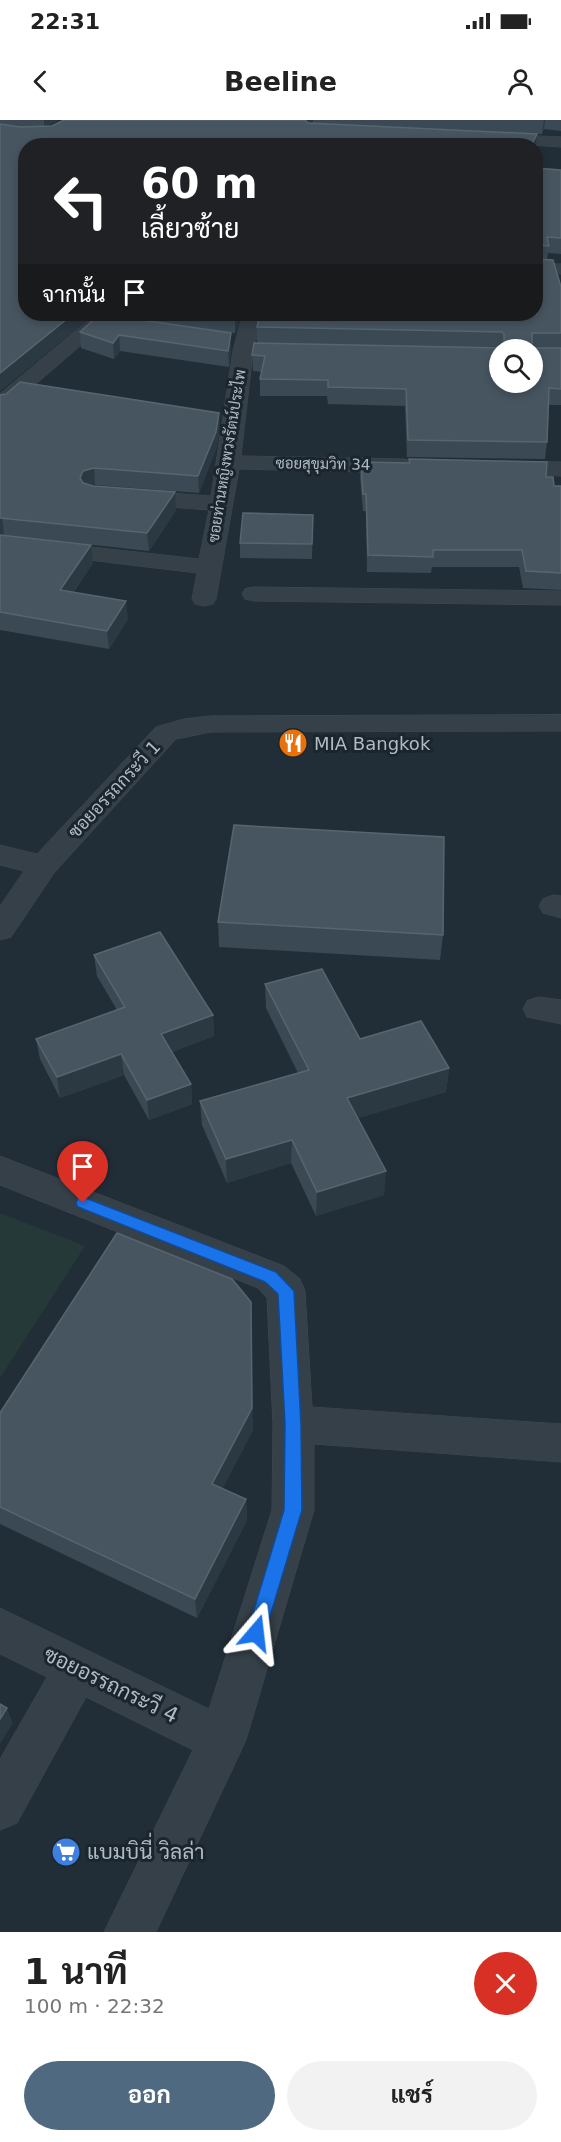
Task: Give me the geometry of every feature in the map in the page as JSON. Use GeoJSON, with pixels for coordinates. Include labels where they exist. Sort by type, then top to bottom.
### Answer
{"type":"FeatureCollection","features":[{"type":"Feature","properties":{"kind":"street"},"geometry":{"type":"LineString","coordinates":[[543,142],[561,142]]}},
{"type":"Feature","properties":{"kind":"street"},"geometry":{"type":"LineString","coordinates":[[543,268],[561,269]]}},
{"type":"Feature","properties":{"kind":"street"},"geometry":{"type":"LineString","coordinates":[[0,405],[99,321]]}},
{"type":"Feature","properties":{"kind":"street","name":"ซอยท่านหญิงพวงรัตน์ประไพ"},"geometry":{"type":"LineString","coordinates":[[204,599],[229,462],[244,347],[251,321]]}},
{"type":"Feature","properties":{"kind":"street"},"geometry":{"type":"LineString","coordinates":[[222,340],[266,352]]}},
{"type":"Feature","properties":{"kind":"street"},"geometry":{"type":"LineString","coordinates":[[212,416],[234,419]]}},
{"type":"Feature","properties":{"kind":"street","name":"ซอยสุขุมวิท 34"},"geometry":{"type":"LineString","coordinates":[[229,462],[420,466]]}},
{"type":"Feature","properties":{"kind":"street"},"geometry":{"type":"LineString","coordinates":[[479,467],[561,469]]}},
{"type":"Feature","properties":{"kind":"street"},"geometry":{"type":"LineString","coordinates":[[107,495],[221,504]]}},
{"type":"Feature","properties":{"kind":"street"},"geometry":{"type":"LineString","coordinates":[[27,547],[210,567]]}},
{"type":"Feature","properties":{"kind":"street"},"geometry":{"type":"LineString","coordinates":[[254,594],[561,598]]}},
{"type":"Feature","properties":{"kind":"street","name":"ซอยอรรถกระวี 1"},"geometry":{"type":"LineString","coordinates":[[0,929],[43,866],[166,733],[184,727],[211,724],[561,723]]}},
{"type":"Feature","properties":{"kind":"street"},"geometry":{"type":"LineString","coordinates":[[0,855],[43,866]]}},
{"type":"Feature","properties":{"kind":"street"},"geometry":{"type":"LineString","coordinates":[[0,1170],[277,1281],[286,1291],[293,1424],[293,1510],[223,1740],[129,1932]]}},
{"type":"Feature","properties":{"kind":"street"},"geometry":{"type":"LineString","coordinates":[[293,1424],[561,1443]]}},
{"type":"Feature","properties":{"kind":"street","name":"ซอยอรรถกระวี 4"},"geometry":{"type":"LineString","coordinates":[[0,1630],[223,1740]]}},
{"type":"Feature","properties":{"kind":"street"},"geometry":{"type":"LineString","coordinates":[[0,1806],[77,1668]]}},
{"type":"Feature","properties":{"kind":"green space"},"geometry":{"type":"Polygon","coordinates":[[[0,1213],[85,1246],[0,1378],[0,1213]]]}},
{"type":"Feature","properties":{"kind":"building"},"geometry":{"type":"Polygon","coordinates":[[[64,120],[305,120],[308,123],[537,134],[535,138],[18,138],[18,321],[64,321],[0,373],[0,124],[20,127],[52,126],[64,120]]]}},
{"type":"Feature","properties":{"kind":"building"},"geometry":{"type":"Polygon","coordinates":[[[543,169],[561,170],[561,238],[547,237],[549,246],[543,245],[543,169]]]}},
{"type":"Feature","properties":{"kind":"building"},"geometry":{"type":"Polygon","coordinates":[[[543,259],[553,260],[561,287],[561,333],[532,333],[532,339],[504,339],[502,332],[257,327],[258,321],[543,321],[543,259]]]}},
{"type":"Feature","properties":{"kind":"building"},"geometry":{"type":"Polygon","coordinates":[[[92,321],[149,321],[231,333],[228,351],[119,335],[113,343],[80,332],[92,321]]]}},
{"type":"Feature","properties":{"kind":"building"},"geometry":{"type":"Polygon","coordinates":[[[254,343],[489,348],[489,393],[543,393],[543,348],[561,348],[561,389],[549,388],[547,442],[408,440],[406,389],[328,387],[328,380],[260,379],[265,356],[252,355],[254,343]]]}},
{"type":"Feature","properties":{"kind":"building"},"geometry":{"type":"Polygon","coordinates":[[[20,382],[219,413],[216,432],[198,476],[94,468],[83,471],[80,478],[83,483],[93,486],[175,492],[147,533],[0,518],[0,395],[6,394],[20,382]]]}},
{"type":"Feature","properties":{"kind":"building"},"geometry":{"type":"Polygon","coordinates":[[[409,459],[547,462],[546,477],[553,477],[554,486],[561,486],[561,573],[526,571],[522,550],[433,550],[433,557],[368,555],[366,494],[363,494],[361,462],[410,463],[409,459]]]}},
{"type":"Feature","properties":{"kind":"building"},"geometry":{"type":"Polygon","coordinates":[[[243,513],[313,515],[312,544],[240,543],[243,513]]]}},
{"type":"Feature","properties":{"kind":"building"},"geometry":{"type":"Polygon","coordinates":[[[0,535],[91,545],[60,590],[126,601],[107,631],[0,612],[0,535]]]}},
{"type":"Feature","properties":{"kind":"building"},"geometry":{"type":"Polygon","coordinates":[[[234,825],[444,837],[443,935],[218,922],[234,825]]]}},
{"type":"Feature","properties":{"kind":"building"},"geometry":{"type":"Polygon","coordinates":[[[160,932],[213,1015],[161,1034],[191,1084],[147,1100],[121,1054],[57,1077],[36,1039],[125,1007],[94,955],[160,932]]]}},
{"type":"Feature","properties":{"kind":"building"},"geometry":{"type":"Polygon","coordinates":[[[322,969],[360,1039],[421,1021],[449,1068],[347,1098],[386,1171],[317,1192],[292,1140],[226,1159],[200,1101],[309,1070],[265,984],[322,969]]]}},
{"type":"Feature","properties":{"kind":"building"},"geometry":{"type":"Polygon","coordinates":[[[117,1233],[232,1279],[251,1302],[252,1408],[212,1484],[246,1499],[195,1599],[0,1507],[0,1413],[117,1233]]]}},
{"type":"Feature","properties":{"kind":"building"},"geometry":{"type":"Polygon","coordinates":[[[0,1704],[7,1708],[0,1719],[0,1704]]]}},
{"type":"Feature","properties":{"kind":"place","name":"MIA Bangkok"},"geometry":{"type":"Point","coordinates":[293,743]}},
{"type":"Feature","properties":{"kind":"place","name":"แบมบินี่ วิลล่า"},"geometry":{"type":"Point","coordinates":[66,1852]}},
{"type":"Feature","properties":{"kind":"route"},"geometry":{"type":"LineString","coordinates":[[83,1203],[271,1277],[286,1291],[293,1424],[293,1510],[256,1633]]}}]}
